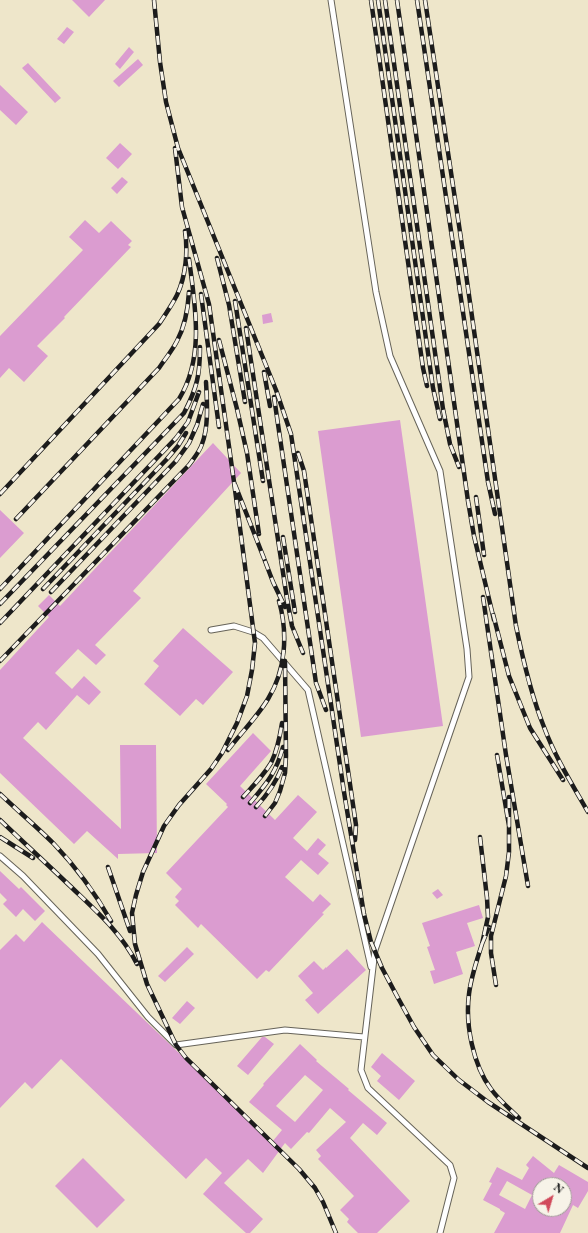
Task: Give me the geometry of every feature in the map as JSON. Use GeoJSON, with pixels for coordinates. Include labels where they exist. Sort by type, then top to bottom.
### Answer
{"type":"FeatureCollection","features":[{"type":"Feature","properties":{"kind":"lane"},"geometry":{"type":"LineString","coordinates":[[332,0],[376,292],[390,356],[440,471],[467,649],[468,677],[375,950],[360,1070],[368,1088],[450,1165],[454,1178],[440,1233]]}},
{"type":"Feature","properties":{"kind":"lane"},"geometry":{"type":"LineString","coordinates":[[211,630],[234,626],[253,632],[263,638],[308,690],[372,972]]}},
{"type":"Feature","properties":{"kind":"lane"},"geometry":{"type":"LineString","coordinates":[[0,856],[23,876],[98,954],[148,1017],[176,1045],[285,1030],[364,1037]]}},
{"type":"Feature","properties":{"kind":"building"},"geometry":{"type":"Polygon","coordinates":[[[72,0],[105,0],[89,17],[72,0]]]}},
{"type":"Feature","properties":{"kind":"building"},"geometry":{"type":"Polygon","coordinates":[[[67,27],[74,32],[64,44],[57,39],[67,27]]]}},
{"type":"Feature","properties":{"kind":"building"},"geometry":{"type":"Polygon","coordinates":[[[129,47],[134,52],[120,69],[115,64],[129,47]]]}},
{"type":"Feature","properties":{"kind":"building"},"geometry":{"type":"Polygon","coordinates":[[[138,59],[143,65],[119,87],[113,81],[138,59]]]}},
{"type":"Feature","properties":{"kind":"building"},"geometry":{"type":"Polygon","coordinates":[[[28,63],[61,98],[55,103],[22,68],[28,63]]]}},
{"type":"Feature","properties":{"kind":"building"},"geometry":{"type":"Polygon","coordinates":[[[0,85],[28,112],[16,125],[0,110],[0,85]]]}},
{"type":"Feature","properties":{"kind":"building"},"geometry":{"type":"Polygon","coordinates":[[[120,143],[132,154],[118,169],[106,158],[120,143]]]}},
{"type":"Feature","properties":{"kind":"building"},"geometry":{"type":"Polygon","coordinates":[[[122,177],[128,182],[117,194],[111,188],[122,177]]]}},
{"type":"Feature","properties":{"kind":"building"},"geometry":{"type":"Polygon","coordinates":[[[85,220],[99,233],[111,221],[132,241],[128,245],[131,247],[37,346],[48,356],[24,382],[9,368],[0,378],[0,336],[83,250],[69,237],[85,220]]]}},
{"type":"Feature","properties":{"kind":"building"},"geometry":{"type":"Polygon","coordinates":[[[271,313],[273,322],[263,324],[262,315],[271,313]]]}},
{"type":"Feature","properties":{"kind":"building"},"geometry":{"type":"Polygon","coordinates":[[[400,420],[443,726],[361,737],[318,431],[400,420]]]}},
{"type":"Feature","properties":{"kind":"building"},"geometry":{"type":"Polygon","coordinates":[[[213,443],[241,473],[133,591],[141,598],[95,645],[106,655],[96,665],[78,649],[55,673],[72,689],[84,676],[101,692],[89,705],[77,695],[46,730],[38,722],[23,738],[121,829],[120,745],[156,745],[157,853],[118,854],[118,859],[87,831],[74,844],[0,773],[0,670],[49,617],[38,606],[49,595],[60,606],[213,443]]]}},
{"type":"Feature","properties":{"kind":"building"},"geometry":{"type":"Polygon","coordinates":[[[0,510],[24,533],[0,558],[0,510]]]}},
{"type":"Feature","properties":{"kind":"building"},"geometry":{"type":"Polygon","coordinates":[[[183,628],[233,672],[203,705],[196,699],[180,716],[144,684],[159,666],[153,661],[183,628]]]}},
{"type":"Feature","properties":{"kind":"building"},"geometry":{"type":"Polygon","coordinates":[[[253,733],[271,751],[240,786],[275,820],[298,795],[317,812],[293,838],[307,851],[318,838],[326,845],[318,854],[329,863],[318,875],[301,860],[285,877],[313,902],[320,894],[331,904],[322,913],[324,914],[269,972],[266,970],[257,979],[201,924],[198,928],[175,905],[179,901],[175,897],[182,889],[166,873],[228,807],[226,805],[227,804],[206,784],[253,733]]]}},
{"type":"Feature","properties":{"kind":"building"},"geometry":{"type":"Polygon","coordinates":[[[0,871],[19,889],[21,887],[45,911],[35,921],[23,909],[16,917],[3,904],[7,900],[0,893],[0,871]]]}},
{"type":"Feature","properties":{"kind":"building"},"geometry":{"type":"Polygon","coordinates":[[[438,889],[443,895],[437,899],[432,893],[438,889]]]}},
{"type":"Feature","properties":{"kind":"building"},"geometry":{"type":"Polygon","coordinates":[[[479,905],[483,918],[467,923],[475,946],[456,952],[463,974],[434,984],[430,971],[435,970],[427,947],[430,946],[422,923],[479,905]]]}},
{"type":"Feature","properties":{"kind":"building"},"geometry":{"type":"Polygon","coordinates":[[[42,922],[272,1142],[282,1130],[249,1102],[264,1085],[263,1084],[300,1044],[317,1060],[316,1061],[387,1123],[377,1135],[363,1123],[350,1138],[410,1201],[377,1233],[358,1233],[347,1222],[349,1219],[340,1210],[354,1196],[318,1159],[321,1156],[316,1150],[346,1122],[330,1108],[309,1133],[307,1132],[291,1149],[285,1143],[263,1173],[248,1159],[224,1183],[263,1219],[250,1233],[246,1233],[203,1194],[222,1173],[206,1158],[186,1179],[61,1059],[32,1089],[25,1082],[0,1108],[0,950],[16,934],[24,942],[42,922]],[[305,1075],[276,1106],[295,1122],[323,1090],[305,1075]]]}},
{"type":"Feature","properties":{"kind":"building"},"geometry":{"type":"Polygon","coordinates":[[[187,947],[194,954],[165,982],[158,976],[187,947]]]}},
{"type":"Feature","properties":{"kind":"building"},"geometry":{"type":"Polygon","coordinates":[[[347,949],[366,970],[318,1014],[305,1000],[313,993],[298,976],[314,961],[323,970],[347,949]]]}},
{"type":"Feature","properties":{"kind":"building"},"geometry":{"type":"Polygon","coordinates":[[[187,1001],[195,1008],[180,1024],[172,1018],[187,1001]]]}},
{"type":"Feature","properties":{"kind":"building"},"geometry":{"type":"Polygon","coordinates":[[[262,1037],[265,1037],[274,1044],[248,1075],[237,1066],[262,1037]]]}},
{"type":"Feature","properties":{"kind":"building"},"geometry":{"type":"Polygon","coordinates":[[[382,1053],[415,1081],[399,1100],[377,1081],[381,1076],[371,1067],[382,1053]]]}},
{"type":"Feature","properties":{"kind":"building"},"geometry":{"type":"Polygon","coordinates":[[[533,1156],[554,1173],[559,1165],[588,1182],[588,1191],[578,1208],[573,1205],[572,1207],[572,1177],[532,1177],[532,1195],[532,1217],[567,1217],[560,1233],[494,1233],[505,1213],[483,1200],[492,1183],[489,1182],[497,1167],[522,1180],[529,1168],[526,1165],[533,1156]],[[507,1181],[499,1195],[525,1209],[532,1195],[507,1181]]]}},
{"type":"Feature","properties":{"kind":"building"},"geometry":{"type":"Polygon","coordinates":[[[83,1158],[125,1200],[97,1228],[55,1186],[83,1158]]]}},
{"type":"Feature","properties":{"kind":"railway"},"geometry":{"type":"LineString","coordinates":[[154,0],[160,62],[166,102],[178,148],[276,390],[291,434],[344,792],[364,914],[371,942],[382,968],[398,998],[414,1027],[433,1055],[459,1080],[488,1102],[588,1168]]}},
{"type":"Feature","properties":{"kind":"railway"},"geometry":{"type":"LineString","coordinates":[[371,0],[423,368],[427,386]]}},
{"type":"Feature","properties":{"kind":"railway"},"geometry":{"type":"LineString","coordinates":[[378,0],[433,388],[440,419]]}},
{"type":"Feature","properties":{"kind":"railway"},"geometry":{"type":"LineString","coordinates":[[385,0],[443,409],[450,444],[459,467]]}},
{"type":"Feature","properties":{"kind":"railway"},"geometry":{"type":"LineString","coordinates":[[397,0],[468,501],[474,536],[494,620]]}},
{"type":"Feature","properties":{"kind":"railway"},"geometry":{"type":"LineString","coordinates":[[417,0],[488,482],[495,514]]}},
{"type":"Feature","properties":{"kind":"railway"},"geometry":{"type":"LineString","coordinates":[[425,0],[460,232],[516,626],[535,702],[548,738],[588,812]]}},
{"type":"Feature","properties":{"kind":"railway"},"geometry":{"type":"LineString","coordinates":[[175,148],[182,207],[209,304],[234,482],[267,566]]}},
{"type":"Feature","properties":{"kind":"railway"},"geometry":{"type":"LineString","coordinates":[[0,494],[159,324],[175,299],[180,288],[186,255],[185,231]]}},
{"type":"Feature","properties":{"kind":"railway"},"geometry":{"type":"LineString","coordinates":[[217,258],[229,305],[245,402]]}},
{"type":"Feature","properties":{"kind":"railway"},"geometry":{"type":"LineString","coordinates":[[0,589],[179,399],[187,383],[195,348],[196,330],[194,294],[189,259]]}},
{"type":"Feature","properties":{"kind":"railway"},"geometry":{"type":"LineString","coordinates":[[16,519],[159,368],[171,352],[180,335],[187,311],[189,292]]}},
{"type":"Feature","properties":{"kind":"railway"},"geometry":{"type":"LineString","coordinates":[[201,294],[219,427]]}},
{"type":"Feature","properties":{"kind":"railway"},"geometry":{"type":"LineString","coordinates":[[235,301],[263,481]]}},
{"type":"Feature","properties":{"kind":"railway"},"geometry":{"type":"LineString","coordinates":[[246,328],[287,599],[292,626],[303,653]]}},
{"type":"Feature","properties":{"kind":"railway"},"geometry":{"type":"LineString","coordinates":[[219,340],[247,453],[259,534]]}},
{"type":"Feature","properties":{"kind":"railway"},"geometry":{"type":"LineString","coordinates":[[0,604],[184,413],[197,381],[200,347]]}},
{"type":"Feature","properties":{"kind":"railway"},"geometry":{"type":"LineString","coordinates":[[264,372],[270,406]]}},
{"type":"Feature","properties":{"kind":"railway"},"geometry":{"type":"LineString","coordinates":[[0,661],[189,465],[200,449],[206,429],[206,382]]}},
{"type":"Feature","properties":{"kind":"railway"},"geometry":{"type":"LineString","coordinates":[[0,623],[176,438],[188,422],[199,392]]}},
{"type":"Feature","properties":{"kind":"railway"},"geometry":{"type":"LineString","coordinates":[[274,397],[316,683],[326,710]]}},
{"type":"Feature","properties":{"kind":"railway"},"geometry":{"type":"LineString","coordinates":[[51,592],[176,461],[189,443],[197,425],[203,404]]}},
{"type":"Feature","properties":{"kind":"railway"},"geometry":{"type":"LineString","coordinates":[[43,589],[166,460],[178,446],[186,433]]}},
{"type":"Feature","properties":{"kind":"railway"},"geometry":{"type":"LineString","coordinates":[[298,453],[304,471],[356,825],[355,840]]}},
{"type":"Feature","properties":{"kind":"railway"},"geometry":{"type":"LineString","coordinates":[[234,482],[255,643],[247,696],[237,723],[222,753],[211,769],[179,805],[164,826],[143,872],[132,913],[135,944],[147,984],[176,1045],[186,1058],[299,1169],[315,1188],[323,1202],[336,1233]]}},
{"type":"Feature","properties":{"kind":"railway"},"geometry":{"type":"LineString","coordinates":[[476,497],[484,555]]}},
{"type":"Feature","properties":{"kind":"railway"},"geometry":{"type":"LineString","coordinates":[[283,537],[295,612]]}},
{"type":"Feature","properties":{"kind":"railway"},"geometry":{"type":"LineString","coordinates":[[265,561],[285,607]]}},
{"type":"Feature","properties":{"kind":"railway"},"geometry":{"type":"LineString","coordinates":[[483,597],[506,755],[528,886]]}},
{"type":"Feature","properties":{"kind":"railway"},"geometry":{"type":"LineString","coordinates":[[228,750],[264,706],[279,676],[284,651],[284,626],[279,601]]}},
{"type":"Feature","properties":{"kind":"railway"},"geometry":{"type":"LineString","coordinates":[[493,614],[509,676],[530,728],[563,780]]}},
{"type":"Feature","properties":{"kind":"railway"},"geometry":{"type":"LineString","coordinates":[[265,816],[275,803],[285,773],[285,661]]}},
{"type":"Feature","properties":{"kind":"railway"},"geometry":{"type":"LineString","coordinates":[[243,797],[271,763],[275,754],[282,723]]}},
{"type":"Feature","properties":{"kind":"railway"},"geometry":{"type":"LineString","coordinates":[[250,803],[274,771],[283,747]]}},
{"type":"Feature","properties":{"kind":"railway"},"geometry":{"type":"LineString","coordinates":[[497,755],[509,826],[509,797]]}},
{"type":"Feature","properties":{"kind":"railway"},"geometry":{"type":"LineString","coordinates":[[256,807],[271,788],[282,767]]}},
{"type":"Feature","properties":{"kind":"railway"},"geometry":{"type":"LineString","coordinates":[[0,794],[41,831],[70,862],[85,881],[111,921]]}},
{"type":"Feature","properties":{"kind":"railway"},"geometry":{"type":"LineString","coordinates":[[0,820],[107,922],[131,952],[137,964]]}},
{"type":"Feature","properties":{"kind":"railway"},"geometry":{"type":"LineString","coordinates":[[496,985],[491,953],[491,936],[506,876],[509,852],[509,826]]}},
{"type":"Feature","properties":{"kind":"railway"},"geometry":{"type":"LineString","coordinates":[[0,837],[33,858]]}},
{"type":"Feature","properties":{"kind":"railway"},"geometry":{"type":"LineString","coordinates":[[480,837],[488,917],[482,944],[489,927]]}},
{"type":"Feature","properties":{"kind":"railway"},"geometry":{"type":"LineString","coordinates":[[108,867],[130,931]]}},
{"type":"Feature","properties":{"kind":"railway"},"geometry":{"type":"LineString","coordinates":[[482,944],[469,994],[469,1031],[475,1056],[485,1079],[497,1097],[519,1118]]}}]}
